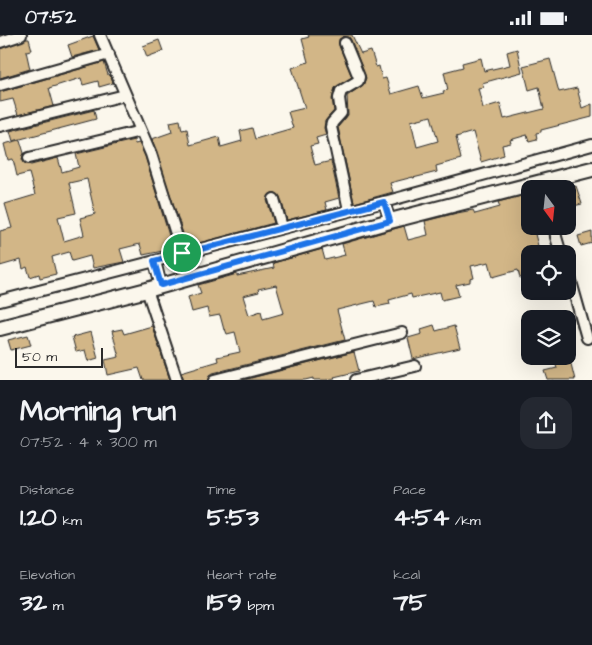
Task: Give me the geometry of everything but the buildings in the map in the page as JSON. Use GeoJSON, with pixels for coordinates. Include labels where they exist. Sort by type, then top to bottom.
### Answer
{"type":"FeatureCollection","features":[{"type":"Feature","properties":{"kind":"street"},"geometry":{"type":"LineString","coordinates":[[1,40],[21,35]]}},
{"type":"Feature","properties":{"kind":"street"},"geometry":{"type":"LineString","coordinates":[[100,35],[150,154],[182,253]]}},
{"type":"Feature","properties":{"kind":"street"},"geometry":{"type":"LineString","coordinates":[[345,43],[359,77],[358,81],[341,91],[339,98],[342,113],[332,123],[332,127],[349,210]]}},
{"type":"Feature","properties":{"kind":"street"},"geometry":{"type":"LineString","coordinates":[[0,85],[109,54]]}},
{"type":"Feature","properties":{"kind":"street"},"geometry":{"type":"LineString","coordinates":[[0,126],[125,95]]}},
{"type":"Feature","properties":{"kind":"street"},"geometry":{"type":"LineString","coordinates":[[29,158],[141,131]]}},
{"type":"Feature","properties":{"kind":"street"},"geometry":{"type":"LineString","coordinates":[[0,301],[155,263],[182,253],[349,210],[384,204],[592,145]]}},
{"type":"Feature","properties":{"kind":"street"},"geometry":{"type":"LineString","coordinates":[[566,180],[592,169]]}},
{"type":"Feature","properties":{"kind":"street"},"geometry":{"type":"LineString","coordinates":[[0,328],[147,290],[160,282],[389,219],[521,192]]}},
{"type":"Feature","properties":{"kind":"street"},"geometry":{"type":"LineString","coordinates":[[274,199],[282,227]]}},
{"type":"Feature","properties":{"kind":"street"},"geometry":{"type":"LineString","coordinates":[[384,204],[389,219]]}},
{"type":"Feature","properties":{"kind":"street"},"geometry":{"type":"LineString","coordinates":[[155,263],[160,282]]}},
{"type":"Feature","properties":{"kind":"street"},"geometry":{"type":"LineString","coordinates":[[147,290],[177,380]]}},
{"type":"Feature","properties":{"kind":"street"},"geometry":{"type":"LineString","coordinates":[[576,299],[587,338]]}},
{"type":"Feature","properties":{"kind":"street"},"geometry":{"type":"LineString","coordinates":[[214,380],[402,333]]}},
{"type":"Feature","properties":{"kind":"street"},"geometry":{"type":"LineString","coordinates":[[356,380],[415,366]]}},
{"type":"Feature","properties":{"kind":"route"},"geometry":{"type":"LineString","coordinates":[[384,202],[390,221],[161,285],[154,261],[182,253],[384,202]]}}]}
